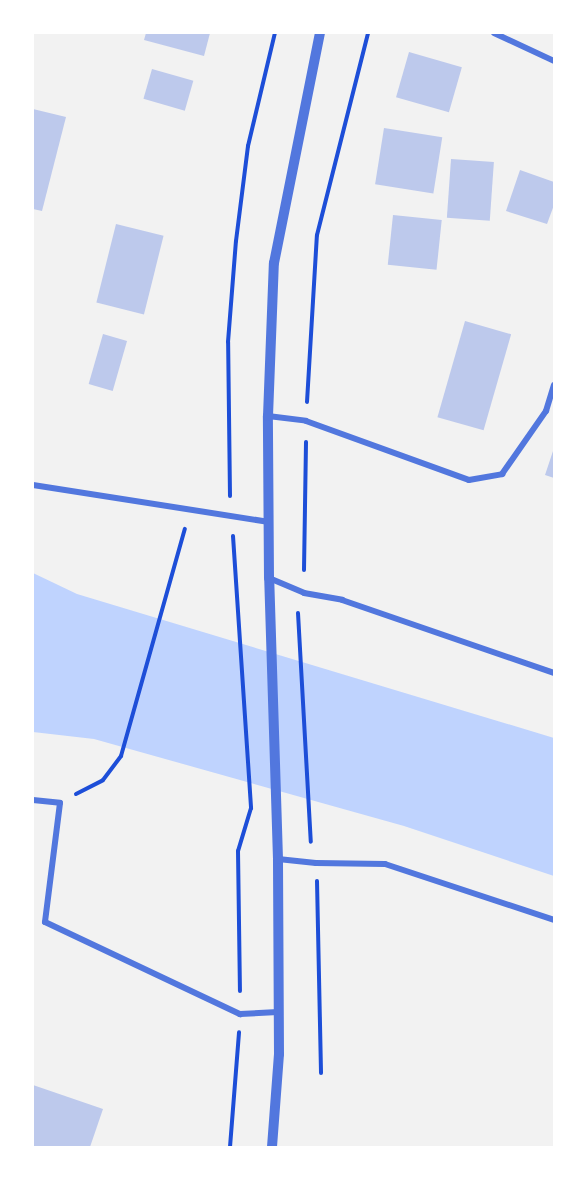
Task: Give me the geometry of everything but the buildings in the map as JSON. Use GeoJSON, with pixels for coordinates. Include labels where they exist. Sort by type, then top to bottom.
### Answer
{"type":"FeatureCollection","features":[{"type":"Feature","properties":{"kind":"street"},"geometry":{"type":"LineString","coordinates":[[272,1147],[279,1054],[278,859],[269,578],[268,416],[274,263],[320,33]]}},
{"type":"Feature","properties":{"kind":"street"},"geometry":{"type":"LineString","coordinates":[[494,33],[554,61]]}},
{"type":"Feature","properties":{"kind":"street"},"geometry":{"type":"LineString","coordinates":[[268,416],[306,421],[469,480],[502,474],[546,411],[554,385]]}},
{"type":"Feature","properties":{"kind":"street"},"geometry":{"type":"LineString","coordinates":[[33,485],[46,489],[231,514],[269,522]]}},
{"type":"Feature","properties":{"kind":"street"},"geometry":{"type":"LineString","coordinates":[[269,578],[303,593],[342,600],[554,673]]}},
{"type":"Feature","properties":{"kind":"street"},"geometry":{"type":"LineString","coordinates":[[33,800],[60,803],[45,922],[240,1014],[278,1012]]}},
{"type":"Feature","properties":{"kind":"street"},"geometry":{"type":"LineString","coordinates":[[278,859],[316,863],[385,864],[554,920]]}},
{"type":"Feature","properties":{"kind":"path"},"geometry":{"type":"LineString","coordinates":[[230,1147],[240,1014],[238,851],[251,808],[231,514],[228,342],[236,241],[248,146],[275,33]]}},
{"type":"Feature","properties":{"kind":"path"},"geometry":{"type":"LineString","coordinates":[[321,1073],[316,863],[309,832],[297,617],[303,593],[306,421],[317,235],[368,33]]}},
{"type":"Feature","properties":{"kind":"path"},"geometry":{"type":"LineString","coordinates":[[60,803],[103,780],[121,756],[190,508]]}},
{"type":"Feature","properties":{"kind":"water"},"geometry":{"type":"Polygon","coordinates":[[[33,573],[77,594],[554,738],[554,876],[404,826],[94,739],[33,732],[33,573]]]}}]}
